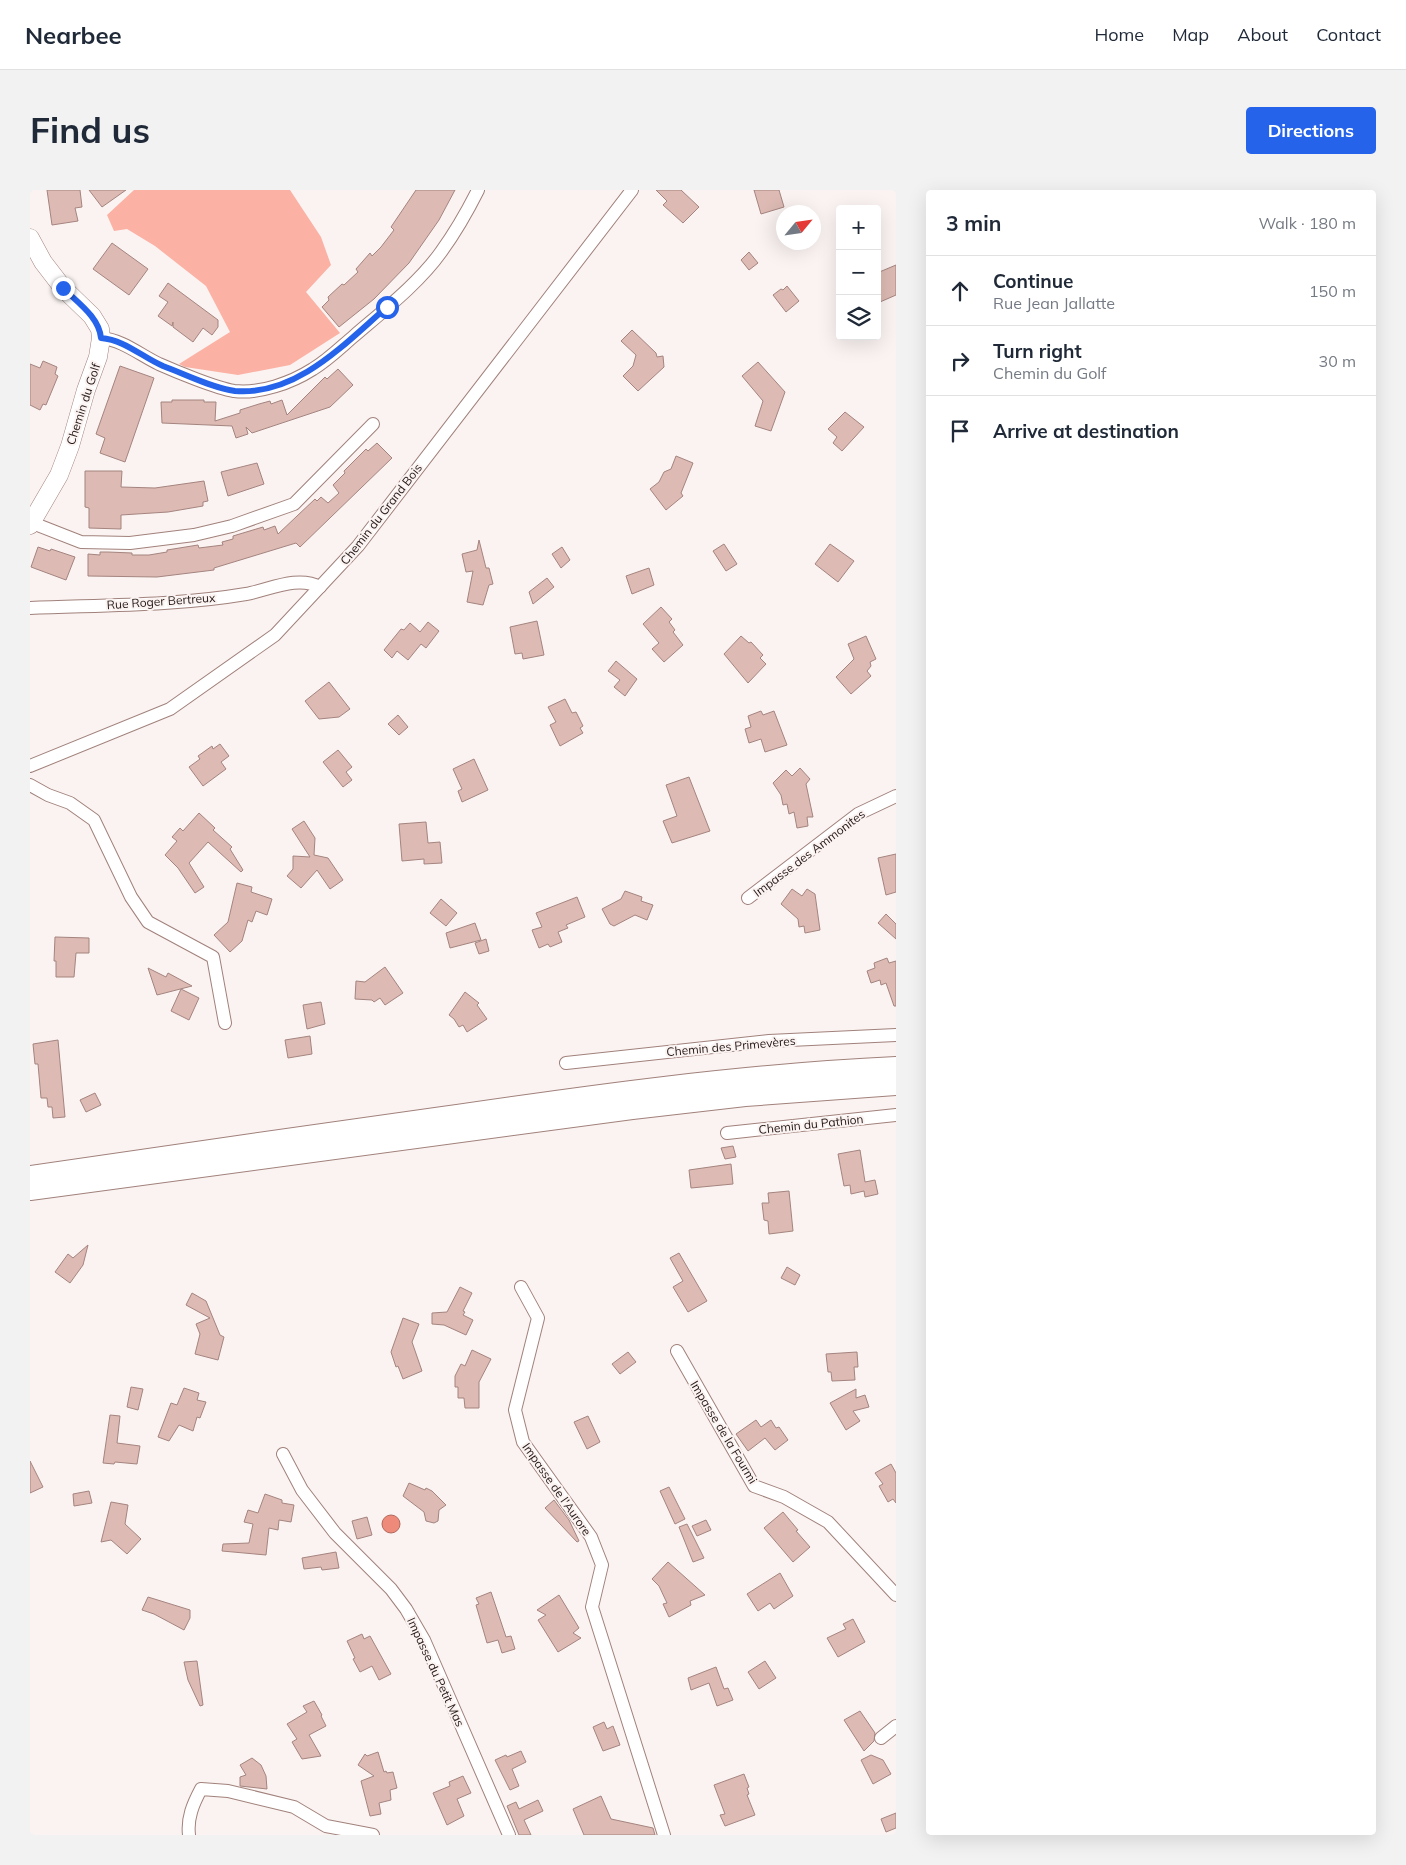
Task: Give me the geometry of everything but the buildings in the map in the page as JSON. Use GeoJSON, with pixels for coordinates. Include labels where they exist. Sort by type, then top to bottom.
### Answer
{"type":"FeatureCollection","features":[{"type":"Feature","properties":{"kind":"main road"},"geometry":{"type":"LineString","coordinates":[[30,1176],[593,1096],[739,1079],[896,1067]]}},
{"type":"Feature","properties":{"kind":"main road"},"geometry":{"type":"LineString","coordinates":[[30,1190],[632,1109],[744,1096],[896,1085]]}},
{"type":"Feature","properties":{"kind":"street"},"geometry":{"type":"LineString","coordinates":[[30,238],[43,262],[63,288],[92,316],[100,329],[101,338],[114,339],[160,365],[218,387],[253,391],[284,384],[313,369],[387,307],[441,252],[478,190]]}},
{"type":"Feature","properties":{"kind":"street","name":"Chemin du Grand Bois"},"geometry":{"type":"LineString","coordinates":[[30,766],[170,710],[275,635],[358,546],[632,190]]}},
{"type":"Feature","properties":{"kind":"street","name":"Chemin du Golf"},"geometry":{"type":"LineString","coordinates":[[30,523],[60,475],[98,357],[101,338]]}},
{"type":"Feature","properties":{"kind":"street"},"geometry":{"type":"LineString","coordinates":[[30,523],[81,542],[111,543],[130,543],[194,535],[232,526],[294,504],[373,424]]}},
{"type":"Feature","properties":{"kind":"street","name":"Rue Roger Bertreux"},"geometry":{"type":"LineString","coordinates":[[30,608],[192,602],[247,594],[296,582],[313,584],[320,587]]}},
{"type":"Feature","properties":{"kind":"street"},"geometry":{"type":"LineString","coordinates":[[30,785],[70,804],[94,820],[131,897],[148,922],[212,958],[226,1023]]}},
{"type":"Feature","properties":{"kind":"street","name":"Impasse des Ammonites"},"geometry":{"type":"LineString","coordinates":[[748,898],[858,814],[896,796]]}},
{"type":"Feature","properties":{"kind":"street","name":"Chemin des Primevères"},"geometry":{"type":"LineString","coordinates":[[566,1063],[768,1041],[896,1036]]}},
{"type":"Feature","properties":{"kind":"street","name":"Chemin du Pathion"},"geometry":{"type":"LineString","coordinates":[[727,1134],[896,1115]]}},
{"type":"Feature","properties":{"kind":"street","name":"Impasse de l'Aurore"},"geometry":{"type":"LineString","coordinates":[[521,1287],[538,1318],[515,1410],[523,1442],[591,1537],[602,1564],[592,1607],[664,1835]]}},
{"type":"Feature","properties":{"kind":"street","name":"Impasse de la Fourmi"},"geometry":{"type":"LineString","coordinates":[[677,1352],[754,1486],[784,1497],[828,1522],[896,1596]]}},
{"type":"Feature","properties":{"kind":"street","name":"Impasse du Petit Mas"},"geometry":{"type":"LineString","coordinates":[[283,1454],[302,1490],[335,1533],[390,1589],[406,1609],[424,1640],[509,1835]]}},
{"type":"Feature","properties":{"kind":"street"},"geometry":{"type":"LineString","coordinates":[[881,1738],[896,1726]]}},
{"type":"Feature","properties":{"kind":"street"},"geometry":{"type":"LineString","coordinates":[[189,1835],[188,1824],[192,1805],[201,1789],[228,1792],[294,1807],[326,1826],[373,1835]]}},
{"type":"Feature","properties":{"kind":"shaded area"},"geometry":{"type":"Polygon","coordinates":[[[134,190],[290,190],[321,237],[331,265],[306,292],[340,333],[290,365],[238,375],[185,367],[179,364],[230,332],[206,286],[155,246],[127,229],[114,231],[107,215],[134,190]]]}},
{"type":"Feature","properties":{"kind":"shaded area"},"geometry":{"type":"Polygon","coordinates":[[[391,1515],[397,1518],[400,1524],[397,1530],[391,1533],[385,1530],[382,1524],[385,1518],[391,1515]]]}},
{"type":"Feature","properties":{"kind":"route"},"geometry":{"type":"LineString","coordinates":[[63,288],[92,316],[100,329],[101,338],[114,339],[160,365],[218,387],[234,390],[253,391],[284,384],[313,369],[387,307]]}}]}
